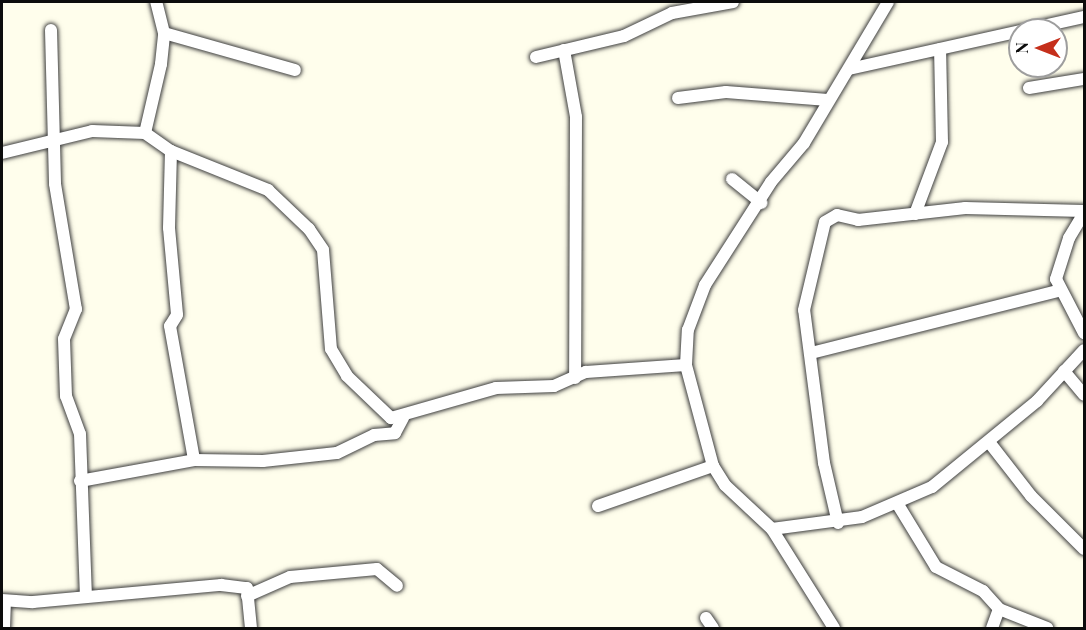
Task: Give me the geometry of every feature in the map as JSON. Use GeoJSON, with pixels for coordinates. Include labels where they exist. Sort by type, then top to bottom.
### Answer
{"type":"FeatureCollection","features":[{"type":"Feature","properties":{"kind":"street"},"geometry":{"type":"LineString","coordinates":[[145,133],[164,33],[156,2]]}},
{"type":"Feature","properties":{"kind":"street"},"geometry":{"type":"LineString","coordinates":[[536,57],[624,36],[672,13],[733,2]]}},
{"type":"Feature","properties":{"kind":"street"},"geometry":{"type":"LineString","coordinates":[[834,628],[772,529],[725,485],[713,466],[686,365],[688,330],[705,285],[762,203],[849,69],[888,2]]}},
{"type":"Feature","properties":{"kind":"street"},"geometry":{"type":"LineString","coordinates":[[849,69],[1084,17]]}},
{"type":"Feature","properties":{"kind":"street"},"geometry":{"type":"LineString","coordinates":[[51,30],[52,141],[76,309],[64,339],[64,363],[66,396],[80,434],[86,597]]}},
{"type":"Feature","properties":{"kind":"street"},"geometry":{"type":"LineString","coordinates":[[164,33],[295,70]]}},
{"type":"Feature","properties":{"kind":"street"},"geometry":{"type":"LineString","coordinates":[[915,214],[942,142],[940,49]]}},
{"type":"Feature","properties":{"kind":"street"},"geometry":{"type":"LineString","coordinates":[[564,50],[576,117],[575,378]]}},
{"type":"Feature","properties":{"kind":"street"},"geometry":{"type":"LineString","coordinates":[[1029,88],[1084,79]]}},
{"type":"Feature","properties":{"kind":"street"},"geometry":{"type":"LineString","coordinates":[[678,98],[726,92],[828,100]]}},
{"type":"Feature","properties":{"kind":"street"},"geometry":{"type":"LineString","coordinates":[[2,153],[92,131],[145,133],[171,150],[268,190],[309,229],[325,260],[326,334],[331,349],[347,376],[397,418]]}},
{"type":"Feature","properties":{"kind":"street"},"geometry":{"type":"LineString","coordinates":[[171,150],[169,228],[177,315],[170,326],[194,460]]}},
{"type":"Feature","properties":{"kind":"street"},"geometry":{"type":"LineString","coordinates":[[732,179],[762,203]]}},
{"type":"Feature","properties":{"kind":"street"},"geometry":{"type":"LineString","coordinates":[[838,523],[824,463],[812,353],[804,310],[825,222],[837,214],[858,220],[965,208],[1084,212],[1059,262],[1059,291],[1084,333]]}},
{"type":"Feature","properties":{"kind":"street"},"geometry":{"type":"LineString","coordinates":[[812,353],[1059,291]]}},
{"type":"Feature","properties":{"kind":"street"},"geometry":{"type":"LineString","coordinates":[[772,529],[838,523],[897,503],[932,487],[989,442],[1084,350]]}},
{"type":"Feature","properties":{"kind":"street"},"geometry":{"type":"LineString","coordinates":[[397,418],[496,388],[554,387],[586,372],[686,365]]}},
{"type":"Feature","properties":{"kind":"street"},"geometry":{"type":"LineString","coordinates":[[1064,371],[1084,395]]}},
{"type":"Feature","properties":{"kind":"street"},"geometry":{"type":"LineString","coordinates":[[80,481],[194,460],[263,461],[337,453],[374,435],[395,433],[397,418]]}},
{"type":"Feature","properties":{"kind":"street"},"geometry":{"type":"LineString","coordinates":[[989,442],[1031,496],[1084,549]]}},
{"type":"Feature","properties":{"kind":"street"},"geometry":{"type":"LineString","coordinates":[[598,506],[713,466]]}},
{"type":"Feature","properties":{"kind":"street"},"geometry":{"type":"LineString","coordinates":[[897,503],[936,567],[983,591],[999,609],[1047,628]]}},
{"type":"Feature","properties":{"kind":"street"},"geometry":{"type":"LineString","coordinates":[[247,596],[290,577],[377,569],[397,586]]}},
{"type":"Feature","properties":{"kind":"street"},"geometry":{"type":"LineString","coordinates":[[4,628],[3,600],[86,597],[221,585],[247,588],[251,628]]}},
{"type":"Feature","properties":{"kind":"street"},"geometry":{"type":"LineString","coordinates":[[993,628],[999,609]]}}]}
